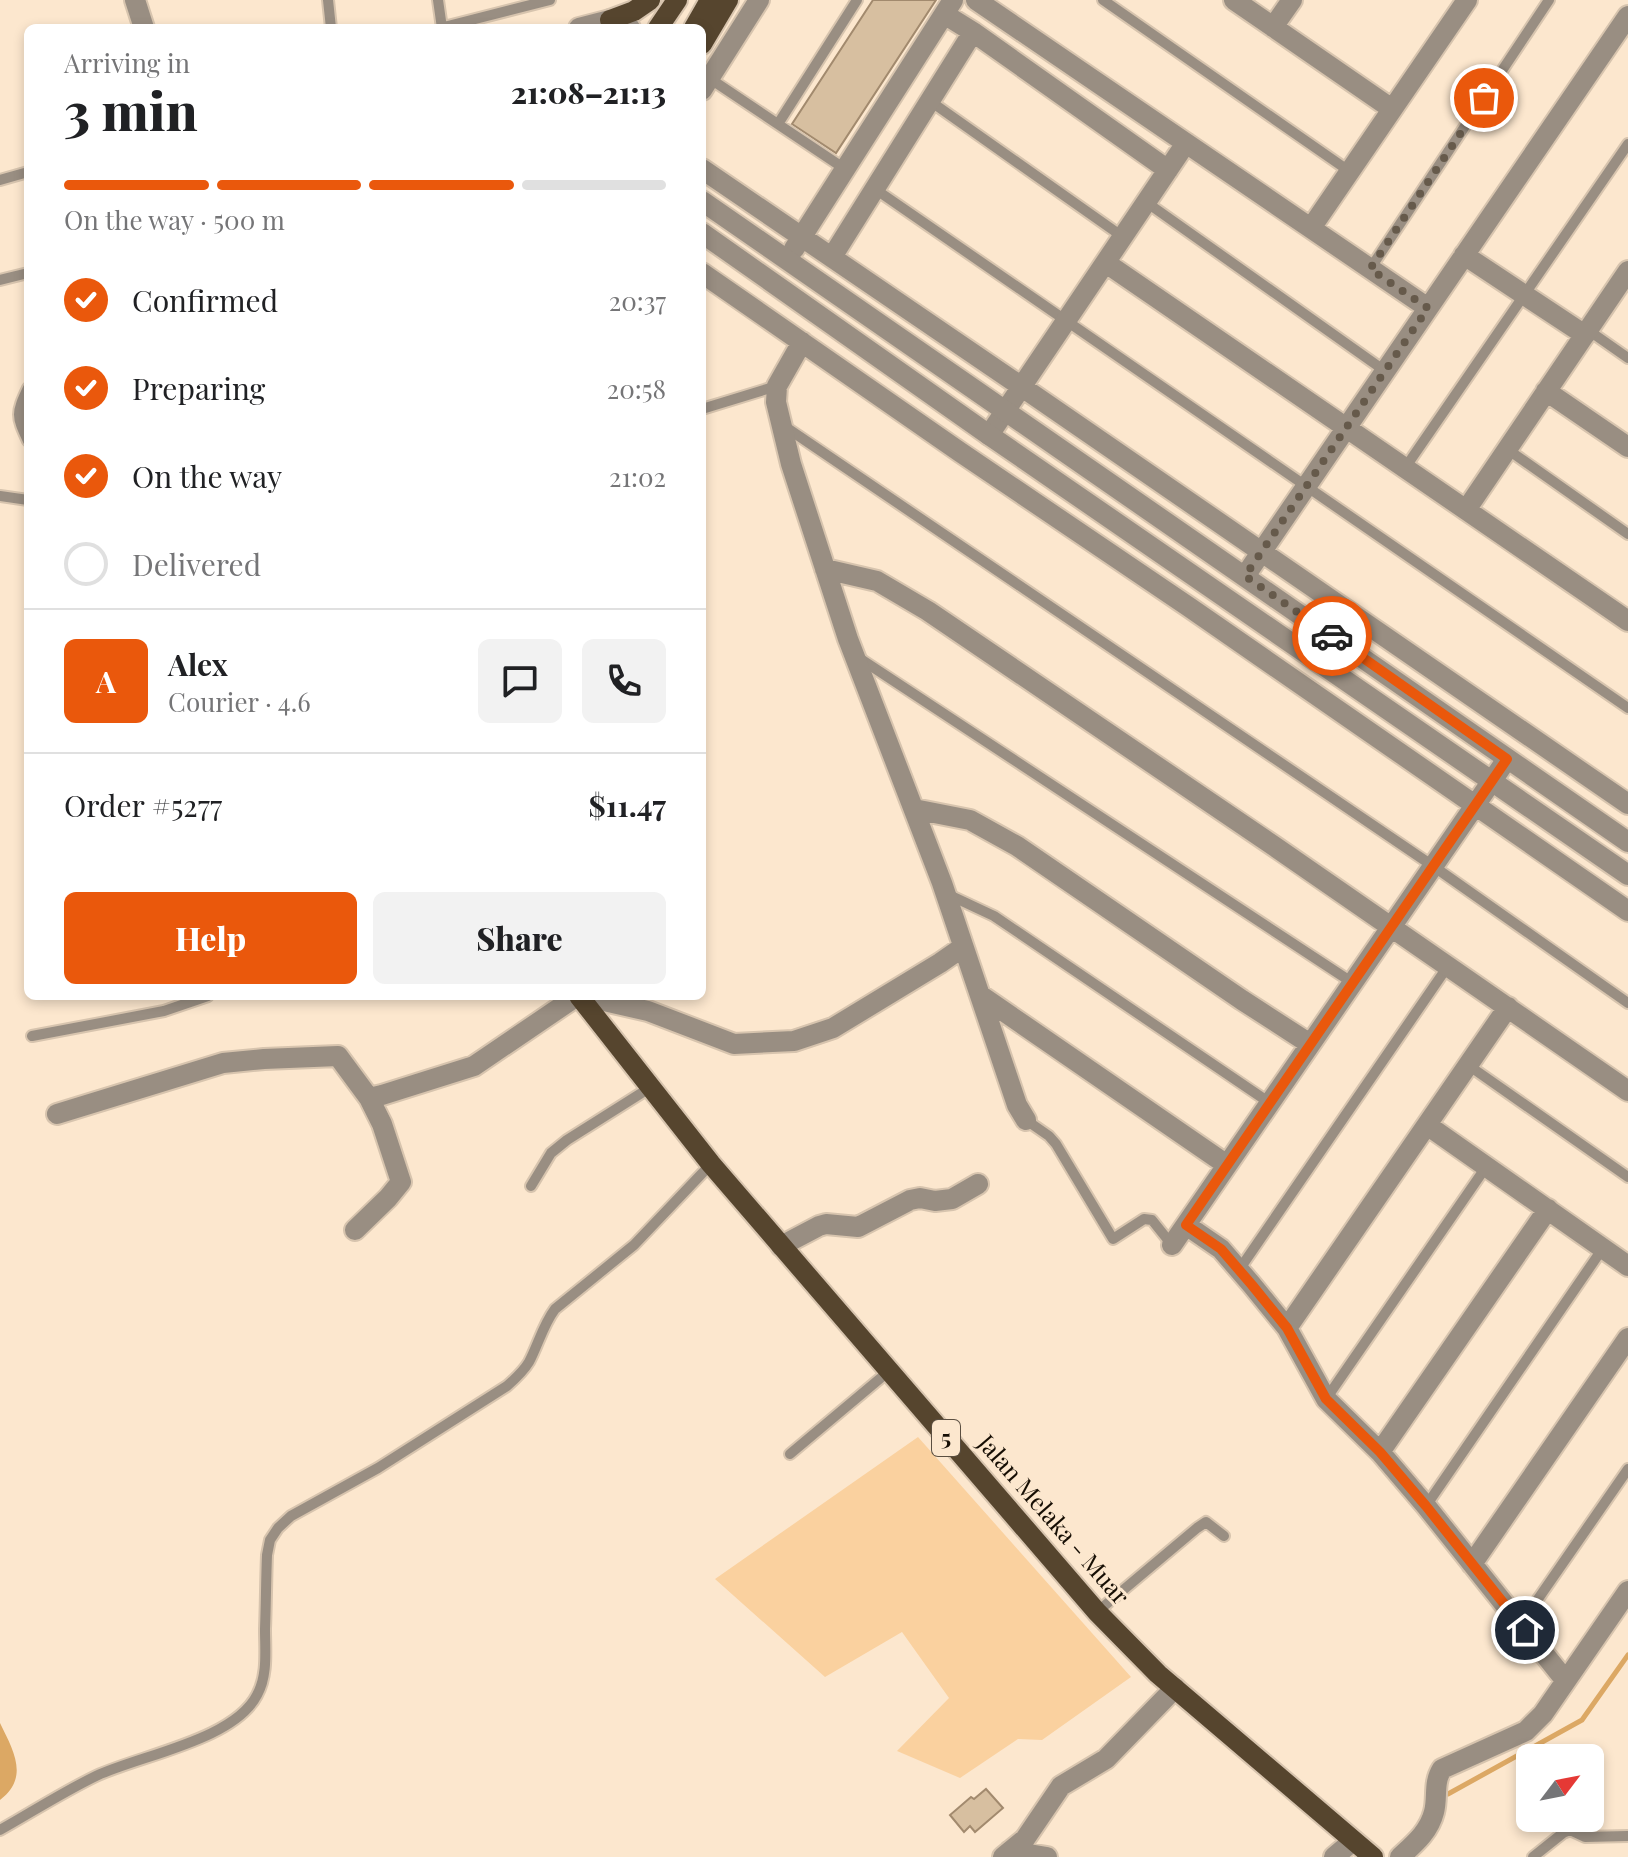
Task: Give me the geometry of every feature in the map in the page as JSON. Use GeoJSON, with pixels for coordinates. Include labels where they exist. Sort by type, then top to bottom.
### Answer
{"type":"FeatureCollection","features":[{"type":"Feature","properties":{"kind":"main road"},"geometry":{"type":"LineString","coordinates":[[620,24],[650,0]]}},
{"type":"Feature","properties":{"kind":"main road"},"geometry":{"type":"LineString","coordinates":[[661,24],[677,0]]}},
{"type":"Feature","properties":{"kind":"main road"},"geometry":{"type":"LineString","coordinates":[[696,24],[710,0]]}},
{"type":"Feature","properties":{"kind":"main road"},"geometry":{"type":"LineString","coordinates":[[706,37],[728,0]]}},
{"type":"Feature","properties":{"kind":"main road","name":"Jalan Melaka - Muar"},"geometry":{"type":"LineString","coordinates":[[583,1000],[711,1164],[1097,1612],[1158,1674],[1373,1857]]}},
{"type":"Feature","properties":{"kind":"street"},"geometry":{"type":"LineString","coordinates":[[135,0],[143,24]]}},
{"type":"Feature","properties":{"kind":"street"},"geometry":{"type":"LineString","coordinates":[[706,84],[759,0]]}},
{"type":"Feature","properties":{"kind":"street"},"geometry":{"type":"LineString","coordinates":[[976,0],[1428,308]]}},
{"type":"Feature","properties":{"kind":"street"},"geometry":{"type":"LineString","coordinates":[[1234,0],[1392,109]]}},
{"type":"Feature","properties":{"kind":"street"},"geometry":{"type":"LineString","coordinates":[[1273,27],[1292,0]]}},
{"type":"Feature","properties":{"kind":"street"},"geometry":{"type":"LineString","coordinates":[[1311,228],[1467,0]]}},
{"type":"Feature","properties":{"kind":"street"},"geometry":{"type":"LineString","coordinates":[[787,258],[948,7],[973,32],[1168,170]]}},
{"type":"Feature","properties":{"kind":"street"},"geometry":{"type":"LineString","coordinates":[[1245,576],[1628,16]]}},
{"type":"Feature","properties":{"kind":"street"},"geometry":{"type":"LineString","coordinates":[[832,257],[973,32]]}},
{"type":"Feature","properties":{"kind":"street"},"geometry":{"type":"LineString","coordinates":[[989,435],[1186,143]]}},
{"type":"Feature","properties":{"kind":"street"},"geometry":{"type":"LineString","coordinates":[[706,172],[1628,804]]}},
{"type":"Feature","properties":{"kind":"street"},"geometry":{"type":"LineString","coordinates":[[706,204],[1628,842]]}},
{"type":"Feature","properties":{"kind":"street"},"geometry":{"type":"LineString","coordinates":[[706,236],[989,435],[1628,875]]}},
{"type":"Feature","properties":{"kind":"street"},"geometry":{"type":"LineString","coordinates":[[1464,255],[1586,332]]}},
{"type":"Feature","properties":{"kind":"street"},"geometry":{"type":"LineString","coordinates":[[1106,263],[1628,621]]}},
{"type":"Feature","properties":{"kind":"street"},"geometry":{"type":"LineString","coordinates":[[1466,510],[1628,272]]}},
{"type":"Feature","properties":{"kind":"street"},"geometry":{"type":"LineString","coordinates":[[706,276],[1628,911]]}},
{"type":"Feature","properties":{"kind":"street"},"geometry":{"type":"LineString","coordinates":[[803,304],[777,386],[776,402],[791,464],[854,655],[945,893],[1017,1105],[1026,1120]]}},
{"type":"Feature","properties":{"kind":"street"},"geometry":{"type":"LineString","coordinates":[[1546,391],[1628,447]]}},
{"type":"Feature","properties":{"kind":"street"},"geometry":{"type":"LineString","coordinates":[[825,569],[877,581],[901,594],[1075,710],[1628,1091]]}},
{"type":"Feature","properties":{"kind":"street"},"geometry":{"type":"LineString","coordinates":[[1172,1245],[1507,759]]}},
{"type":"Feature","properties":{"kind":"street"},"geometry":{"type":"LineString","coordinates":[[914,809],[970,820],[1017,846],[1310,1044]]}},
{"type":"Feature","properties":{"kind":"street"},"geometry":{"type":"LineString","coordinates":[[598,1000],[648,1011],[734,1044],[794,1041],[833,1028],[963,947]]}},
{"type":"Feature","properties":{"kind":"street"},"geometry":{"type":"LineString","coordinates":[[980,995],[1227,1165]]}},
{"type":"Feature","properties":{"kind":"street"},"geometry":{"type":"LineString","coordinates":[[369,1098],[474,1066],[574,1000]]}},
{"type":"Feature","properties":{"kind":"street"},"geometry":{"type":"LineString","coordinates":[[1287,1328],[1508,1007]]}},
{"type":"Feature","properties":{"kind":"street"},"geometry":{"type":"LineString","coordinates":[[57,1114],[223,1063],[338,1056],[369,1098],[382,1124],[401,1182],[355,1230]]}},
{"type":"Feature","properties":{"kind":"street"},"geometry":{"type":"LineString","coordinates":[[1427,1125],[1628,1266]]}},
{"type":"Feature","properties":{"kind":"street"},"geometry":{"type":"LineString","coordinates":[[781,1246],[819,1226],[858,1227],[910,1200],[952,1199],[978,1184]]}},
{"type":"Feature","properties":{"kind":"street"},"geometry":{"type":"LineString","coordinates":[[1380,1452],[1548,1209]]}},
{"type":"Feature","properties":{"kind":"street"},"geometry":{"type":"LineString","coordinates":[[1186,1225],[1221,1249],[1239,1270],[1287,1328],[1326,1399],[1380,1452],[1426,1506],[1565,1680]]}},
{"type":"Feature","properties":{"kind":"street"},"geometry":{"type":"LineString","coordinates":[[1472,1564],[1628,1338]]}},
{"type":"Feature","properties":{"kind":"street"},"geometry":{"type":"LineString","coordinates":[[1400,1857],[1421,1839],[1434,1813],[1437,1777],[1442,1769],[1526,1731],[1543,1714],[1628,1591]]}},
{"type":"Feature","properties":{"kind":"street"},"geometry":{"type":"LineString","coordinates":[[1007,1854],[1025,1839],[1061,1786],[1106,1759],[1175,1688]]}},
{"type":"Feature","properties":{"kind":"street"},"geometry":{"type":"LineString","coordinates":[[1334,1857],[1353,1841]]}},
{"type":"Feature","properties":{"kind":"street"},"geometry":{"type":"LineString","coordinates":[[1007,1854],[1047,1857]]}},
{"type":"Feature","properties":{"kind":"lane"},"geometry":{"type":"LineString","coordinates":[[328,0],[331,24]]}},
{"type":"Feature","properties":{"kind":"lane"},"geometry":{"type":"LineString","coordinates":[[438,0],[441,24]]}},
{"type":"Feature","properties":{"kind":"lane"},"geometry":{"type":"LineString","coordinates":[[457,24],[550,0]]}},
{"type":"Feature","properties":{"kind":"lane"},"geometry":{"type":"LineString","coordinates":[[778,124],[857,0]]}},
{"type":"Feature","properties":{"kind":"lane"},"geometry":{"type":"LineString","coordinates":[[1103,0],[1349,171]]}},
{"type":"Feature","properties":{"kind":"lane"},"geometry":{"type":"LineString","coordinates":[[1370,269],[1549,0]]}},
{"type":"Feature","properties":{"kind":"lane"},"geometry":{"type":"LineString","coordinates":[[706,84],[778,124],[845,169]]}},
{"type":"Feature","properties":{"kind":"lane"},"geometry":{"type":"LineString","coordinates":[[930,101],[1123,237]]}},
{"type":"Feature","properties":{"kind":"lane"},"geometry":{"type":"LineString","coordinates":[[1405,468],[1628,144]]}},
{"type":"Feature","properties":{"kind":"lane"},"geometry":{"type":"LineString","coordinates":[[0,180],[24,173]]}},
{"type":"Feature","properties":{"kind":"lane"},"geometry":{"type":"LineString","coordinates":[[875,189],[1628,708]]}},
{"type":"Feature","properties":{"kind":"lane"},"geometry":{"type":"LineString","coordinates":[[1146,202],[1385,371]]}},
{"type":"Feature","properties":{"kind":"lane"},"geometry":{"type":"LineString","coordinates":[[0,280],[24,274]]}},
{"type":"Feature","properties":{"kind":"lane"},"geometry":{"type":"LineString","coordinates":[[1586,332],[1628,358]]}},
{"type":"Feature","properties":{"kind":"lane"},"geometry":{"type":"LineString","coordinates":[[706,408],[777,386]]}},
{"type":"Feature","properties":{"kind":"lane"},"geometry":{"type":"LineString","coordinates":[[24,398],[18,414],[24,432]]}},
{"type":"Feature","properties":{"kind":"lane"},"geometry":{"type":"LineString","coordinates":[[781,424],[1433,866],[1628,1003]]}},
{"type":"Feature","properties":{"kind":"lane"},"geometry":{"type":"LineString","coordinates":[[1507,449],[1628,534]]}},
{"type":"Feature","properties":{"kind":"lane"},"geometry":{"type":"LineString","coordinates":[[0,496],[24,499]]}},
{"type":"Feature","properties":{"kind":"lane"},"geometry":{"type":"LineString","coordinates":[[854,655],[1353,983]]}},
{"type":"Feature","properties":{"kind":"lane"},"geometry":{"type":"LineString","coordinates":[[945,893],[994,916],[1270,1103]]}},
{"type":"Feature","properties":{"kind":"lane"},"geometry":{"type":"LineString","coordinates":[[1239,1270],[1448,966]]}},
{"type":"Feature","properties":{"kind":"lane"},"geometry":{"type":"LineString","coordinates":[[32,1036],[164,1011],[186,1000]]}},
{"type":"Feature","properties":{"kind":"lane"},"geometry":{"type":"LineString","coordinates":[[1468,1065],[1628,1177]]}},
{"type":"Feature","properties":{"kind":"lane"},"geometry":{"type":"LineString","coordinates":[[531,1186],[551,1153],[651,1087]]}},
{"type":"Feature","properties":{"kind":"lane"},"geometry":{"type":"LineString","coordinates":[[1026,1120],[1056,1144],[1113,1239],[1144,1219],[1152,1220],[1172,1245]]}},
{"type":"Feature","properties":{"kind":"lane"},"geometry":{"type":"LineString","coordinates":[[0,1830],[117,1766],[203,1738],[242,1715],[257,1696],[265,1677],[267,1555],[270,1540],[278,1528],[291,1516],[378,1468],[519,1376],[555,1309],[634,1245],[711,1164]]}},
{"type":"Feature","properties":{"kind":"lane"},"geometry":{"type":"LineString","coordinates":[[1326,1399],[1486,1167]]}},
{"type":"Feature","properties":{"kind":"lane"},"geometry":{"type":"LineString","coordinates":[[1426,1506],[1603,1248]]}},
{"type":"Feature","properties":{"kind":"lane"},"geometry":{"type":"LineString","coordinates":[[790,1454],[889,1371]]}},
{"type":"Feature","properties":{"kind":"lane"},"geometry":{"type":"LineString","coordinates":[[1520,1625],[1628,1469]]}},
{"type":"Feature","properties":{"kind":"lane"},"geometry":{"type":"LineString","coordinates":[[1097,1612],[1206,1522],[1224,1536]]}},
{"type":"Feature","properties":{"kind":"lane"},"geometry":{"type":"LineString","coordinates":[[1533,1857],[1570,1830],[1585,1837],[1628,1836]]}},
{"type":"Feature","properties":{"kind":"shaded area"},"geometry":{"type":"Polygon","coordinates":[[[918,1437],[1131,1677],[1042,1740],[1018,1739],[960,1778],[897,1751],[949,1698],[902,1632],[825,1677],[715,1579],[918,1437]]]}},
{"type":"Feature","properties":{"kind":"shaded area"},"geometry":{"type":"Polygon","coordinates":[[[0,1723],[14,1753],[17,1773],[9,1791],[0,1800],[0,1723]]]}},
{"type":"Feature","properties":{"kind":"building"},"geometry":{"type":"Polygon","coordinates":[[[873,0],[936,0],[836,153],[792,124],[873,0]]]}},
{"type":"Feature","properties":{"kind":"building"},"geometry":{"type":"Polygon","coordinates":[[[986,1789],[1003,1808],[975,1832],[970,1826],[964,1832],[950,1815],[986,1789]]]}},
{"type":"Feature","properties":{"kind":"waterway"},"geometry":{"type":"LineString","coordinates":[[1448,1794],[1582,1720],[1628,1655]]}},
{"type":"Feature","properties":{"kind":"way so far"},"geometry":{"type":"LineString","coordinates":[[1332,636],[1245,576],[1428,308],[1370,269],[1484,98]]}},
{"type":"Feature","properties":{"kind":"route"},"geometry":{"type":"LineString","coordinates":[[1332,636],[1507,759],[1186,1225],[1221,1249],[1252,1285],[1287,1328],[1326,1399],[1380,1452],[1525,1630]]}}]}
